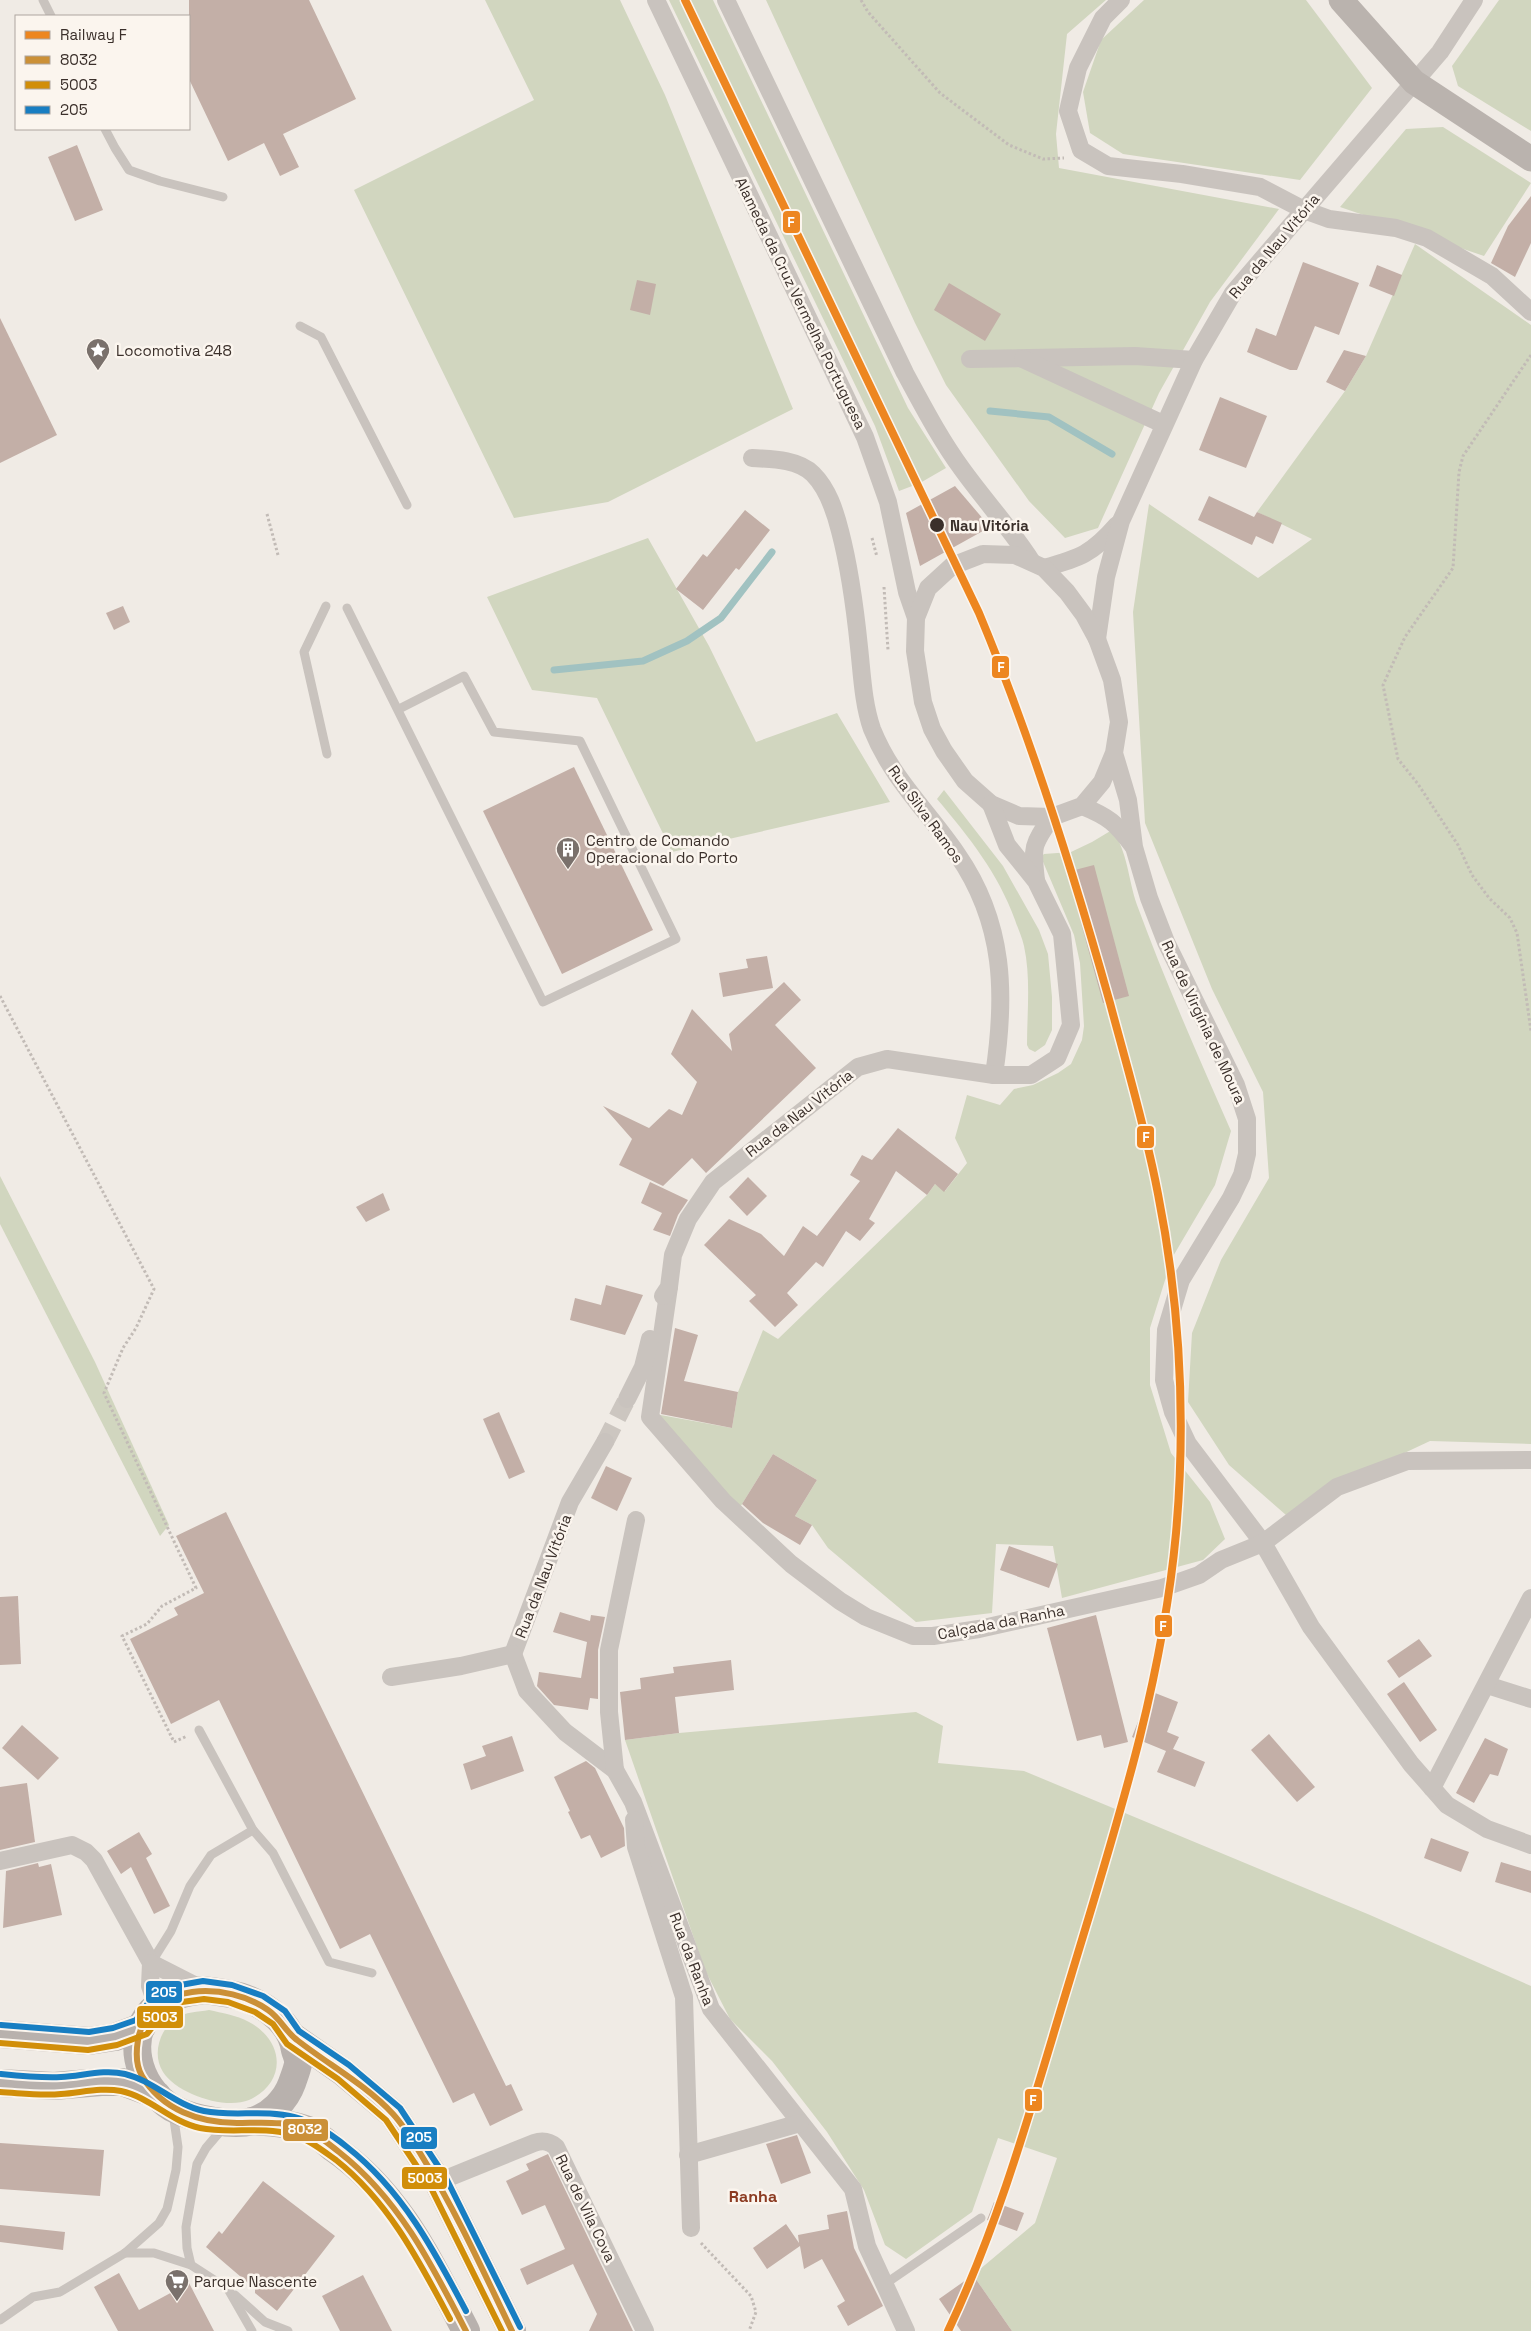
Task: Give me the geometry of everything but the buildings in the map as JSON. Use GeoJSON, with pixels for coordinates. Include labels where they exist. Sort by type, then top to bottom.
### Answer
{"type":"FeatureCollection","features":[{"type":"Feature","properties":{"kind":"main road"},"geometry":{"type":"LineString","coordinates":[[0,2034],[89,2041],[115,2037],[149,2016],[179,1994],[204,1990],[230,1993],[259,2004],[279,2018],[293,2037],[343,2072],[393,2114],[438,2182],[512,2331]]}},
{"type":"Feature","properties":{"kind":"main road"},"geometry":{"type":"LineString","coordinates":[[149,2016],[136,2054],[141,2075],[164,2102]]}},
{"type":"Feature","properties":{"kind":"main road"},"geometry":{"type":"LineString","coordinates":[[240,2122],[274,2109],[290,2090],[298,2063],[293,2037]]}},
{"type":"Feature","properties":{"kind":"main road"},"geometry":{"type":"LineString","coordinates":[[0,2083],[54,2086],[122,2082],[199,2119],[286,2124],[309,2131],[346,2156],[388,2197],[423,2249],[466,2331]]}},
{"type":"Feature","properties":{"kind":"street","name":"Alameda da Cruz Vermelha Portuguesa"},"geometry":{"type":"LineString","coordinates":[[656,0],[865,437],[888,502],[907,592],[916,618]]}},
{"type":"Feature","properties":{"kind":"street"},"geometry":{"type":"LineString","coordinates":[[726,0],[905,373],[927,413],[962,468],[1038,565],[1067,592],[1084,615],[1097,639],[1112,680],[1117,706],[1119,722],[1114,753],[1102,782],[1082,806],[1052,817],[1019,816],[990,804],[965,781],[944,751],[932,729],[924,702],[915,651],[916,618],[928,588],[952,566],[983,554],[1015,555],[1038,565]]}},
{"type":"Feature","properties":{"kind":"street"},"geometry":{"type":"LineString","coordinates":[[1121,0],[1103,18],[1078,68],[1068,111],[1081,150],[1108,166],[1182,174],[1260,187],[1304,210],[1329,219],[1396,228],[1428,238],[1492,276],[1531,312]]}},
{"type":"Feature","properties":{"kind":"street"},"geometry":{"type":"LineString","coordinates":[[1341,0],[1414,82],[1531,159]]}},
{"type":"Feature","properties":{"kind":"street","name":"Rua da Nau Vitória"},"geometry":{"type":"LineString","coordinates":[[1097,639],[1106,577],[1121,521],[1163,424],[1194,360],[1233,293],[1440,52],[1474,0]]}},
{"type":"Feature","properties":{"kind":"street"},"geometry":{"type":"LineString","coordinates":[[970,359],[1135,356],[1194,360]]}},
{"type":"Feature","properties":{"kind":"street"},"geometry":{"type":"LineString","coordinates":[[1019,357],[1163,424]]}},
{"type":"Feature","properties":{"kind":"street","name":"Rua Silva Ramos"},"geometry":{"type":"LineString","coordinates":[[752,458],[784,460],[812,473],[834,505],[848,561],[864,696],[877,740],[892,770],[957,854],[987,908],[1001,972],[1002,1005],[994,1075]]}},
{"type":"Feature","properties":{"kind":"street","name":"Rua da Nau Vitória"},"geometry":{"type":"LineString","coordinates":[[1038,565],[1084,556],[1100,545],[1121,521]]}},
{"type":"Feature","properties":{"kind":"street","name":"Rua de Virgínia de Moura"},"geometry":{"type":"LineString","coordinates":[[1114,753],[1128,800],[1134,847],[1149,898],[1166,942],[1236,1085],[1246,1119],[1247,1154],[1242,1175],[1231,1198],[1181,1280],[1170,1312],[1164,1349],[1164,1380],[1173,1412],[1188,1444],[1263,1543],[1311,1627],[1395,1744],[1447,1805],[1487,1829],[1531,1845]]}},
{"type":"Feature","properties":{"kind":"street","name":"Rua da Nau Vitória"},"geometry":{"type":"LineString","coordinates":[[627,1399],[643,1367],[658,1303],[669,1287],[673,1255],[680,1237],[688,1219],[713,1182],[858,1067],[887,1059],[994,1075],[1031,1075],[1057,1058],[1071,1025],[1062,934],[1036,881],[1007,845],[990,804]]}},
{"type":"Feature","properties":{"kind":"street","name":"Rua de Virgínia de Moura"},"geometry":{"type":"LineString","coordinates":[[1082,806],[1108,818],[1119,827],[1134,847]]}},
{"type":"Feature","properties":{"kind":"street","name":"Rua da Nau Vitória"},"geometry":{"type":"LineString","coordinates":[[1036,881],[1033,850],[1036,839],[1052,817]]}},
{"type":"Feature","properties":{"kind":"street","name":"Calçada da Ranha"},"geometry":{"type":"LineString","coordinates":[[669,1287],[650,1417],[723,1501],[791,1564],[866,1618],[913,1636],[932,1636],[979,1629],[1162,1588],[1199,1575],[1221,1560],[1263,1543],[1338,1487],[1407,1461],[1531,1460]]}},
{"type":"Feature","properties":{"kind":"street","name":"Rua da Nau Vitória"},"geometry":{"type":"LineString","coordinates":[[391,1677],[461,1666],[513,1654],[570,1502],[605,1442]]}},
{"type":"Feature","properties":{"kind":"street"},"geometry":{"type":"LineString","coordinates":[[615,1770],[609,1712],[609,1650],[636,1520]]}},
{"type":"Feature","properties":{"kind":"street"},"geometry":{"type":"LineString","coordinates":[[1432,1788],[1531,1598]]}},
{"type":"Feature","properties":{"kind":"street","name":"Rua da Ranha"},"geometry":{"type":"LineString","coordinates":[[513,1654],[527,1691],[565,1732],[615,1770],[633,1802],[711,2009],[853,2189],[867,2246],[906,2331]]}},
{"type":"Feature","properties":{"kind":"street"},"geometry":{"type":"LineString","coordinates":[[1487,1685],[1531,1699]]}},
{"type":"Feature","properties":{"kind":"street","name":"Rua da Ranha"},"geometry":{"type":"LineString","coordinates":[[633,1802],[636,1847],[684,1998],[690,2228]]}},
{"type":"Feature","properties":{"kind":"street"},"geometry":{"type":"LineString","coordinates":[[0,1861],[72,1845],[86,1852],[94,1860],[151,1963],[149,2016]]}},
{"type":"Feature","properties":{"kind":"street"},"geometry":{"type":"LineString","coordinates":[[151,1963],[204,1990]]}},
{"type":"Feature","properties":{"kind":"street"},"geometry":{"type":"LineString","coordinates":[[688,2155],[800,2123]]}},
{"type":"Feature","properties":{"kind":"street","name":"Rua de Vila Cova"},"geometry":{"type":"LineString","coordinates":[[438,2182],[542,2140],[551,2142],[556,2147],[645,2331]]}},
{"type":"Feature","properties":{"kind":"lane"},"geometry":{"type":"LineString","coordinates":[[43,0],[50,15]]}},
{"type":"Feature","properties":{"kind":"lane"},"geometry":{"type":"LineString","coordinates":[[106,130],[129,170],[160,181],[224,197]]}},
{"type":"Feature","properties":{"kind":"lane"},"geometry":{"type":"LineString","coordinates":[[300,326],[321,337],[407,505]]}},
{"type":"Feature","properties":{"kind":"lane"},"geometry":{"type":"LineString","coordinates":[[326,606],[304,652],[327,754]]}},
{"type":"Feature","properties":{"kind":"lane"},"geometry":{"type":"LineString","coordinates":[[347,608],[543,1002],[676,939],[580,741],[494,732],[464,676],[398,709]]}},
{"type":"Feature","properties":{"kind":"lane"},"geometry":{"type":"LineString","coordinates":[[199,1730],[253,1830],[272,1853],[329,1962],[372,1974]]}},
{"type":"Feature","properties":{"kind":"lane"},"geometry":{"type":"LineString","coordinates":[[151,1963],[171,1931],[190,1886],[211,1855],[253,1830]]}},
{"type":"Feature","properties":{"kind":"lane"},"geometry":{"type":"LineString","coordinates":[[0,2320],[32,2297],[60,2292],[125,2253],[159,2223],[167,2209],[176,2170],[178,2147],[164,2102]]}},
{"type":"Feature","properties":{"kind":"lane"},"geometry":{"type":"LineString","coordinates":[[191,2265],[187,2248],[186,2227],[197,2164],[206,2148],[240,2122]]}},
{"type":"Feature","properties":{"kind":"lane"},"geometry":{"type":"LineString","coordinates":[[884,2284],[981,2218]]}},
{"type":"Feature","properties":{"kind":"lane"},"geometry":{"type":"LineString","coordinates":[[125,2253],[154,2254],[191,2265],[228,2289],[265,2322],[288,2331]]}},
{"type":"Feature","properties":{"kind":"lane"},"geometry":{"type":"LineString","coordinates":[[228,2289],[252,2331]]}},
{"type":"Feature","properties":{"kind":"path"},"geometry":{"type":"LineString","coordinates":[[861,0],[868,12],[940,93],[1009,145],[1043,159],[1068,158],[1081,150]]}},
{"type":"Feature","properties":{"kind":"path"},"geometry":{"type":"LineString","coordinates":[[1531,355],[1463,456],[1459,472],[1453,568],[1405,637],[1383,686],[1398,759],[1418,784],[1458,845],[1472,875],[1489,898],[1510,918],[1517,933],[1531,1031]]}},
{"type":"Feature","properties":{"kind":"path"},"geometry":{"type":"LineString","coordinates":[[267,514],[278,555]]}},
{"type":"Feature","properties":{"kind":"path"},"geometry":{"type":"LineString","coordinates":[[872,538],[878,562]]}},
{"type":"Feature","properties":{"kind":"path"},"geometry":{"type":"LineString","coordinates":[[883,585],[888,650]]}},
{"type":"Feature","properties":{"kind":"path"},"geometry":{"type":"LineString","coordinates":[[0,996],[154,1290],[136,1328],[123,1348],[104,1393],[196,1588],[162,1606],[147,1624],[122,1636],[174,1742],[199,1730]]}},
{"type":"Feature","properties":{"kind":"path"},"geometry":{"type":"LineString","coordinates":[[690,2228],[705,2249],[751,2296],[756,2312],[749,2331]]}},
{"type":"Feature","properties":{"kind":"green space"},"geometry":{"type":"Polygon","coordinates":[[[485,0],[620,0],[665,95],[793,409],[608,502],[514,518],[354,190],[534,100],[485,0]]]}},
{"type":"Feature","properties":{"kind":"green space"},"geometry":{"type":"Polygon","coordinates":[[[669,0],[713,0],[908,408],[946,468],[920,483],[899,491],[875,426],[669,0]]]}},
{"type":"Feature","properties":{"kind":"green space"},"geometry":{"type":"Polygon","coordinates":[[[766,0],[1106,0],[1067,34],[1056,134],[1059,168],[1279,209],[1210,302],[1159,393],[1098,528],[1065,538],[1029,501],[946,385],[915,323],[766,0]]]}},
{"type":"Feature","properties":{"kind":"green space"},"geometry":{"type":"Polygon","coordinates":[[[1144,0],[1306,0],[1372,88],[1300,180],[1123,154],[1090,133],[1083,92],[1101,40],[1144,0]]]}},
{"type":"Feature","properties":{"kind":"green space"},"geometry":{"type":"Polygon","coordinates":[[[1499,0],[1531,0],[1531,131],[1458,86],[1452,66],[1499,0]]]}},
{"type":"Feature","properties":{"kind":"green space"},"geometry":{"type":"Polygon","coordinates":[[[1443,127],[1531,183],[1484,256],[1340,207],[1406,129],[1443,127]]]}},
{"type":"Feature","properties":{"kind":"green space"},"geometry":{"type":"Polygon","coordinates":[[[1415,244],[1531,325],[1531,1444],[1430,1441],[1319,1493],[1286,1515],[1229,1465],[1188,1402],[1192,1333],[1221,1260],[1269,1178],[1263,1092],[1212,989],[1145,823],[1133,612],[1149,504],[1258,578],[1312,539],[1257,512],[1345,391],[1366,356],[1415,244]]]}},
{"type":"Feature","properties":{"kind":"green space"},"geometry":{"type":"Polygon","coordinates":[[[648,538],[709,646],[756,742],[837,713],[890,802],[672,852],[597,698],[532,690],[487,597],[648,538]]]}},
{"type":"Feature","properties":{"kind":"green space"},"geometry":{"type":"Polygon","coordinates":[[[944,790],[1003,866],[1039,930],[1048,954],[1052,997],[1052,1030],[1045,1045],[1035,1052],[1029,1049],[1027,1045],[1027,970],[1021,936],[1008,903],[982,856],[937,799],[944,790]]]}},
{"type":"Feature","properties":{"kind":"green space"},"geometry":{"type":"Polygon","coordinates":[[[1112,830],[1125,857],[1137,905],[1159,962],[1231,1131],[1215,1185],[1172,1258],[1150,1328],[1150,1385],[1171,1453],[1210,1502],[1225,1539],[1203,1560],[1062,1598],[1053,1546],[996,1544],[992,1613],[916,1622],[828,1548],[812,1525],[795,1516],[817,1480],[773,1454],[739,1509],[655,1414],[732,1428],[738,1392],[763,1330],[778,1339],[927,1195],[935,1184],[945,1191],[967,1163],[955,1138],[967,1095],[1000,1105],[1014,1089],[1033,1085],[1058,1073],[1071,1064],[1082,1040],[1084,1026],[1080,963],[1074,935],[1041,857],[1044,854],[1071,852],[1112,830]]]}},
{"type":"Feature","properties":{"kind":"green space"},"geometry":{"type":"Polygon","coordinates":[[[0,1176],[95,1362],[169,1525],[160,1536],[0,1224],[0,1176]]]}},
{"type":"Feature","properties":{"kind":"green space"},"geometry":{"type":"Polygon","coordinates":[[[916,1712],[943,1726],[938,1763],[1024,1771],[1370,1915],[1531,1986],[1531,2331],[1012,2331],[973,2275],[1035,2223],[1057,2158],[998,2138],[972,2212],[906,2259],[885,2245],[864,2190],[827,2132],[772,2061],[730,2019],[705,1970],[625,1740],[679,1733],[916,1712]]]}},
{"type":"Feature","properties":{"kind":"green space"},"geometry":{"type":"Polygon","coordinates":[[[209,2010],[249,2022],[261,2030],[270,2040],[275,2051],[277,2062],[275,2073],[270,2083],[261,2093],[249,2100],[239,2103],[227,2103],[202,2098],[179,2087],[163,2072],[158,2058],[158,2051],[165,2029],[183,2014],[209,2010]]]}},
{"type":"Feature","properties":{"kind":"waterway"},"geometry":{"type":"LineString","coordinates":[[990,411],[1049,417],[1112,454]]}},
{"type":"Feature","properties":{"kind":"waterway"},"geometry":{"type":"LineString","coordinates":[[554,670],[643,661],[687,641],[721,618],[772,552]]}},
{"type":"Feature","properties":{"kind":"tunnel"},"geometry":{"type":"LineString","coordinates":[[605,1442],[627,1399]]}},
{"type":"Feature","properties":{"kind":"rail line","name":"F"},"geometry":{"type":"LineString","coordinates":[[685,0],[979,613],[1017,709],[1081,904],[1136,1098],[1153,1170],[1172,1278],[1179,1363],[1179,1491],[1176,1533],[1160,1646],[1135,1757],[1120,1812],[1044,2066],[1001,2200],[985,2244],[948,2331]]}},
{"type":"Feature","properties":{"kind":"transit line","name":"205"},"geometry":{"type":"LineString","coordinates":[[1,2025],[89,2032],[113,2028],[136,2020],[151,1999],[175,1986],[203,1981],[232,1985],[263,1996],[285,2011],[299,2031],[349,2065],[400,2108],[446,2178],[520,2327]]}},
{"type":"Feature","properties":{"kind":"transit line","name":"8032"},"geometry":{"type":"LineString","coordinates":[[466,2331],[427,2258],[397,2212],[360,2170],[317,2135],[291,2125],[223,2122],[196,2117],[171,2106],[150,2088],[140,2072],[137,2049],[145,2020],[157,2006],[173,1997],[192,1992],[212,1991],[233,1994],[252,2001],[272,2013],[297,2040],[359,2084],[393,2114],[413,2141],[447,2200],[512,2331]]}},
{"type":"Feature","properties":{"kind":"transit line","name":"5003"},"geometry":{"type":"LineString","coordinates":[[0,2043],[88,2050],[117,2045],[147,2034],[163,2013],[182,2002],[204,1999],[228,2002],[255,2012],[273,2024],[287,2044],[338,2079],[386,2120],[430,2186],[502,2331]]}},
{"type":"Feature","properties":{"kind":"transit line","name":"205"},"geometry":{"type":"LineString","coordinates":[[1,2074],[31,2077],[69,2076],[101,2072],[125,2074],[146,2082],[184,2104],[204,2111],[283,2115],[301,2119],[315,2125],[347,2147],[384,2182],[415,2222],[429,2244],[466,2311]]}},
{"type":"Feature","properties":{"kind":"transit line","name":"5003"},"geometry":{"type":"LineString","coordinates":[[0,2092],[45,2095],[98,2090],[121,2091],[142,2098],[180,2121],[200,2128],[279,2132],[302,2138],[336,2160],[372,2194],[414,2254],[450,2319]]}},
{"type":"Feature","properties":{"kind":"place","name":"Locomotiva 248"},"geometry":{"type":"Point","coordinates":[98,371]}},
{"type":"Feature","properties":{"kind":"place","name":"Nau Vitória"},"geometry":{"type":"Point","coordinates":[937,525]}},
{"type":"Feature","properties":{"kind":"place","name":"Centro de Comando Operacional do Porto"},"geometry":{"type":"Point","coordinates":[568,870]}},
{"type":"Feature","properties":{"kind":"place","name":"Parque Nascente"},"geometry":{"type":"Point","coordinates":[177,2302]}},
{"type":"Feature","properties":{"kind":"district","name":"Ranha"},"geometry":{"type":"Point","coordinates":[753,2196]}}]}
